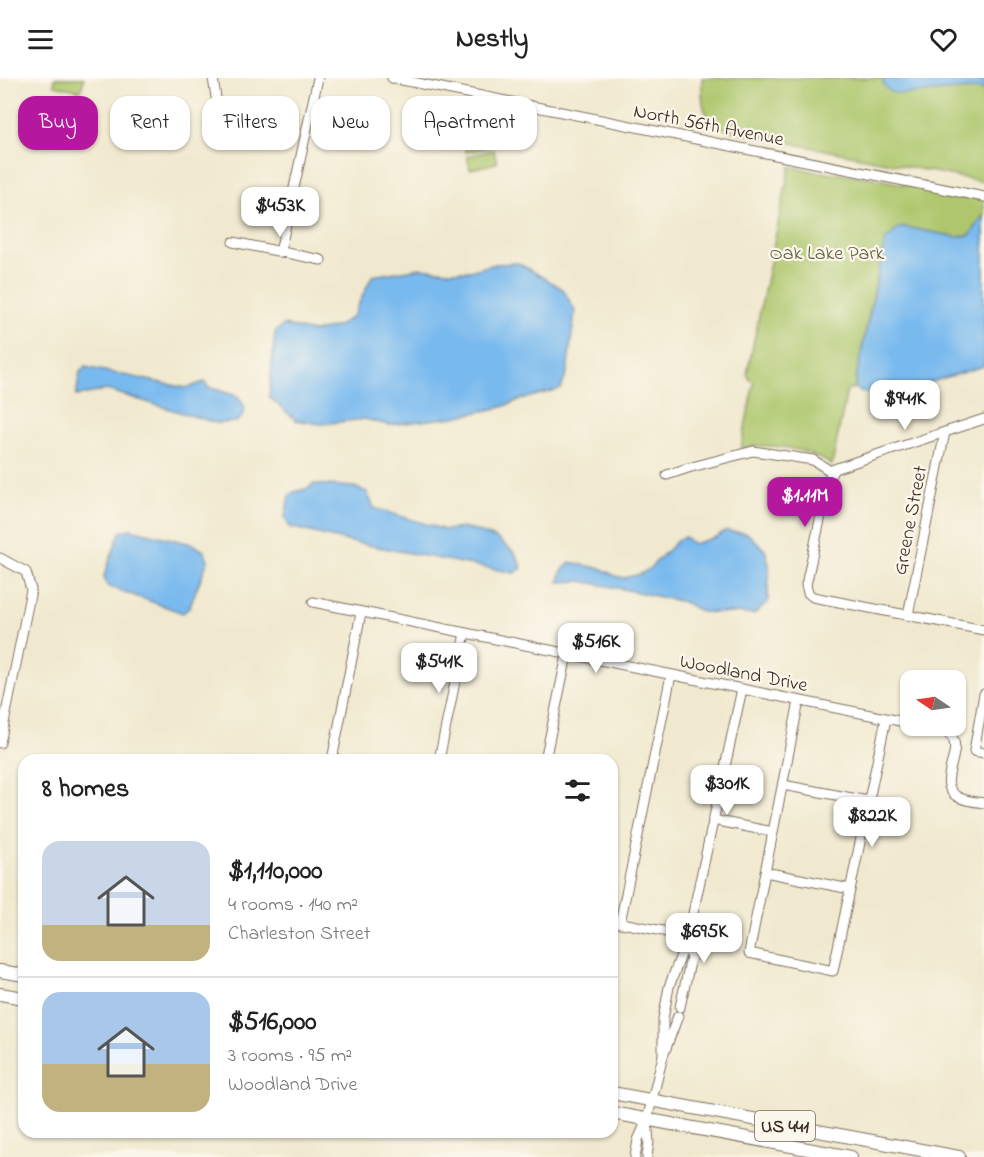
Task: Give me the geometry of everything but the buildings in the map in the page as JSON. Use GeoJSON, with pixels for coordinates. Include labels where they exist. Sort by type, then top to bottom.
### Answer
{"type":"FeatureCollection","features":[{"type":"Feature","properties":{"kind":"main road"},"geometry":{"type":"LineString","coordinates":[[0,970],[18,974]]}},
{"type":"Feature","properties":{"kind":"main road"},"geometry":{"type":"LineString","coordinates":[[0,994],[18,997]]}},
{"type":"Feature","properties":{"kind":"main road","name":"US 441"},"geometry":{"type":"LineString","coordinates":[[618,1095],[958,1157]]}},
{"type":"Feature","properties":{"kind":"main road","name":"US 441"},"geometry":{"type":"LineString","coordinates":[[618,1114],[851,1157]]}},
{"type":"Feature","properties":{"kind":"street"},"geometry":{"type":"LineString","coordinates":[[213,78],[216,96]]}},
{"type":"Feature","properties":{"kind":"street"},"geometry":{"type":"LineString","coordinates":[[280,252],[318,78]]}},
{"type":"Feature","properties":{"kind":"street","name":"North 56th Avenue"},"geometry":{"type":"LineString","coordinates":[[392,78],[984,197]]}},
{"type":"Feature","properties":{"kind":"street"},"geometry":{"type":"LineString","coordinates":[[233,242],[321,260]]}},
{"type":"Feature","properties":{"kind":"street"},"geometry":{"type":"LineString","coordinates":[[984,419],[833,471],[829,478],[806,585],[808,593],[813,597],[984,630]]}},
{"type":"Feature","properties":{"kind":"street","name":"Greene Street"},"geometry":{"type":"LineString","coordinates":[[908,615],[945,432]]}},
{"type":"Feature","properties":{"kind":"street"},"geometry":{"type":"LineString","coordinates":[[668,476],[688,468],[753,451],[813,460],[833,471]]}},
{"type":"Feature","properties":{"kind":"street"},"geometry":{"type":"LineString","coordinates":[[0,558],[26,572],[31,590],[0,743]]}},
{"type":"Feature","properties":{"kind":"street","name":"Woodland Drive"},"geometry":{"type":"LineString","coordinates":[[313,602],[900,721]]}},
{"type":"Feature","properties":{"kind":"street"},"geometry":{"type":"LineString","coordinates":[[333,754],[361,613]]}},
{"type":"Feature","properties":{"kind":"street"},"geometry":{"type":"LineString","coordinates":[[440,754],[465,633]]}},
{"type":"Feature","properties":{"kind":"street"},"geometry":{"type":"LineString","coordinates":[[546,754],[567,655]]}},
{"type":"Feature","properties":{"kind":"street"},"geometry":{"type":"LineString","coordinates":[[618,913],[670,675]]}},
{"type":"Feature","properties":{"kind":"street"},"geometry":{"type":"LineString","coordinates":[[663,1056],[663,1019],[668,995],[688,936],[742,689]]}},
{"type":"Feature","properties":{"kind":"street"},"geometry":{"type":"LineString","coordinates":[[984,694],[974,751],[984,753]]}},
{"type":"Feature","properties":{"kind":"street"},"geometry":{"type":"LineString","coordinates":[[800,701],[749,953],[833,971],[886,719]]}},
{"type":"Feature","properties":{"kind":"street"},"geometry":{"type":"LineString","coordinates":[[951,736],[955,745],[948,779],[951,791],[960,798],[984,803]]}},
{"type":"Feature","properties":{"kind":"street"},"geometry":{"type":"LineString","coordinates":[[783,785],[868,801]]}},
{"type":"Feature","properties":{"kind":"street"},"geometry":{"type":"LineString","coordinates":[[712,820],[773,831]]}},
{"type":"Feature","properties":{"kind":"street"},"geometry":{"type":"LineString","coordinates":[[765,872],[850,889]]}},
{"type":"Feature","properties":{"kind":"street"},"geometry":{"type":"LineString","coordinates":[[618,922],[688,936]]}},
{"type":"Feature","properties":{"kind":"street"},"geometry":{"type":"LineString","coordinates":[[647,1157],[649,1142],[647,1120],[650,1101],[680,1007],[691,958],[688,936]]}},
{"type":"Feature","properties":{"kind":"street"},"geometry":{"type":"LineString","coordinates":[[668,995],[680,1007]]}},
{"type":"Feature","properties":{"kind":"street"},"geometry":{"type":"LineString","coordinates":[[635,1157],[638,1140],[647,1120]]}},
{"type":"Feature","properties":{"kind":"green space"},"geometry":{"type":"Polygon","coordinates":[[[55,78],[84,78],[81,91],[54,85],[55,78]]]}},
{"type":"Feature","properties":{"kind":"green space"},"geometry":{"type":"Polygon","coordinates":[[[702,78],[984,78],[984,182],[731,131],[714,122],[705,111],[702,78]]]}},
{"type":"Feature","properties":{"kind":"green space"},"geometry":{"type":"Polygon","coordinates":[[[494,150],[497,163],[470,169],[467,156],[494,150]]]}},
{"type":"Feature","properties":{"kind":"green space","name":"Oak Lake Park"},"geometry":{"type":"Polygon","coordinates":[[[790,166],[812,171],[867,177],[984,200],[984,215],[970,235],[958,237],[905,227],[885,241],[855,388],[847,390],[832,465],[811,454],[788,448],[752,446],[741,448],[754,382],[747,374],[790,166]]]}},
{"type":"Feature","properties":{"kind":"water"},"geometry":{"type":"Polygon","coordinates":[[[884,78],[984,78],[984,90],[895,93],[886,88],[883,83],[884,78]]]}},
{"type":"Feature","properties":{"kind":"water"},"geometry":{"type":"Polygon","coordinates":[[[984,215],[984,366],[891,394],[877,395],[859,391],[855,388],[857,373],[885,241],[899,228],[905,227],[957,237],[970,235],[984,215]]]}},
{"type":"Feature","properties":{"kind":"water"},"geometry":{"type":"Polygon","coordinates":[[[518,263],[563,289],[575,311],[567,372],[561,389],[502,407],[454,417],[388,425],[365,419],[321,424],[296,420],[269,397],[275,332],[284,325],[313,332],[338,326],[353,316],[372,276],[421,268],[470,271],[495,264],[518,263]]]}},
{"type":"Feature","properties":{"kind":"water"},"geometry":{"type":"Polygon","coordinates":[[[85,367],[186,388],[205,382],[208,387],[237,396],[245,407],[242,417],[236,422],[216,423],[107,390],[76,396],[80,372],[85,367]]]}},
{"type":"Feature","properties":{"kind":"water"},"geometry":{"type":"Polygon","coordinates":[[[313,484],[354,487],[367,492],[374,508],[445,530],[466,528],[496,538],[515,553],[522,568],[514,573],[352,542],[290,527],[285,518],[289,496],[313,484]]]}},
{"type":"Feature","properties":{"kind":"water"},"geometry":{"type":"Polygon","coordinates":[[[130,529],[192,544],[204,551],[208,560],[189,608],[183,613],[107,586],[104,576],[120,532],[130,529]]]}},
{"type":"Feature","properties":{"kind":"water"},"geometry":{"type":"Polygon","coordinates":[[[725,531],[747,533],[765,550],[769,564],[768,602],[754,614],[702,612],[684,602],[618,588],[581,581],[559,582],[561,572],[570,562],[602,569],[624,578],[641,574],[678,540],[685,537],[693,544],[716,537],[725,531]]]}}]}
